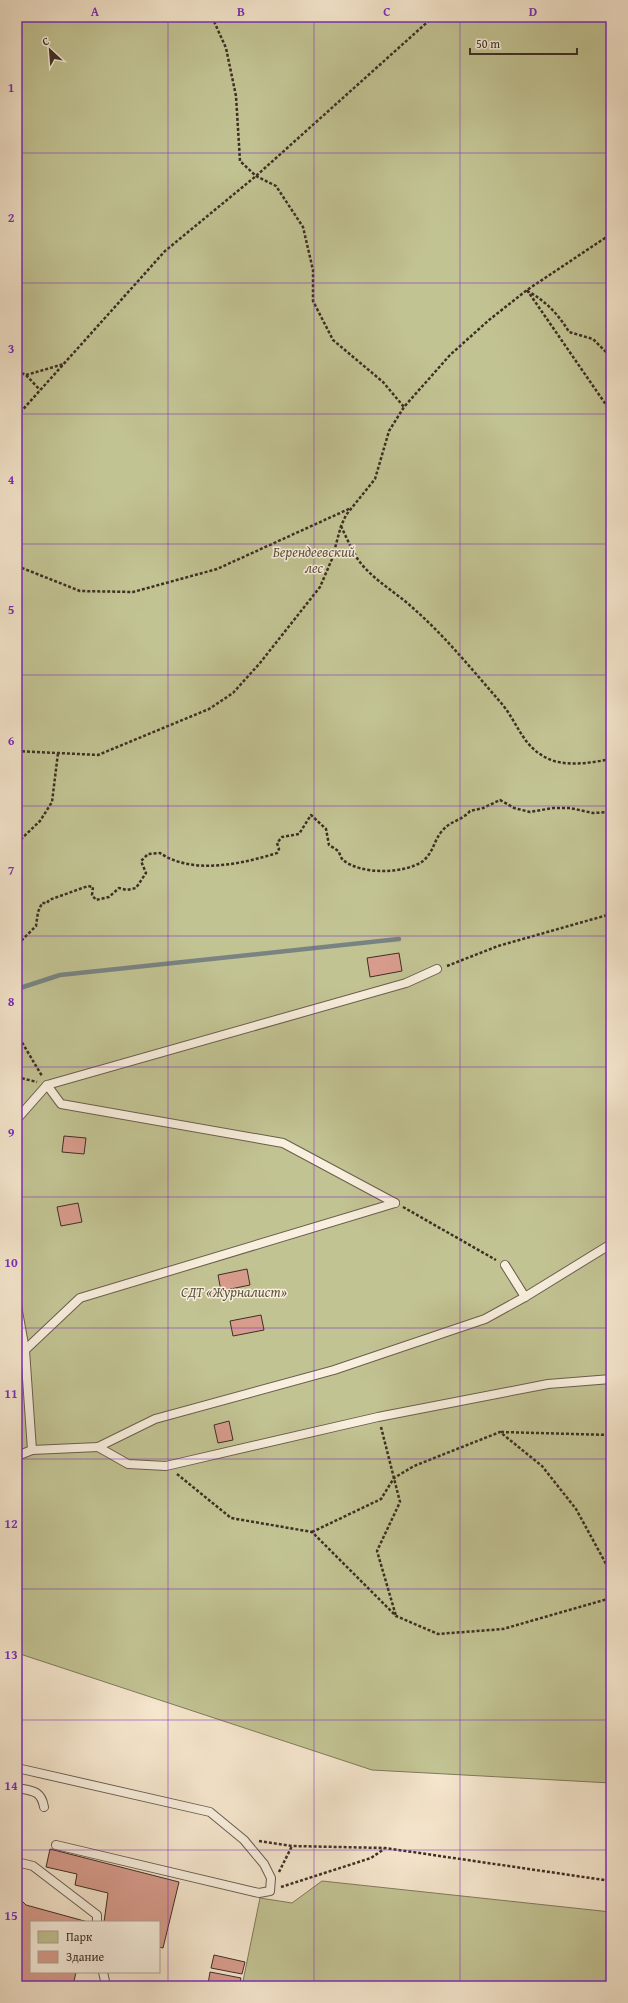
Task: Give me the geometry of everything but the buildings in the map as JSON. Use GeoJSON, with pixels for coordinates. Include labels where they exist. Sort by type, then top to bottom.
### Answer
{"type":"FeatureCollection","features":[{"type":"Feature","properties":{"kind":"lane"},"geometry":{"type":"LineString","coordinates":[[17,1119],[47,1085],[406,983],[437,969]]}},
{"type":"Feature","properties":{"kind":"lane"},"geometry":{"type":"LineString","coordinates":[[47,1085],[61,1104],[283,1143],[395,1203]]}},
{"type":"Feature","properties":{"kind":"lane"},"geometry":{"type":"LineString","coordinates":[[25,1350],[80,1298],[395,1203]]}},
{"type":"Feature","properties":{"kind":"lane"},"geometry":{"type":"LineString","coordinates":[[17,1456],[32,1450],[98,1448],[155,1419],[334,1370],[485,1319],[525,1297],[611,1244]]}},
{"type":"Feature","properties":{"kind":"lane"},"geometry":{"type":"LineString","coordinates":[[506,1265],[525,1297]]}},
{"type":"Feature","properties":{"kind":"lane"},"geometry":{"type":"LineString","coordinates":[[17,1306],[25,1350],[32,1450]]}},
{"type":"Feature","properties":{"kind":"lane"},"geometry":{"type":"LineString","coordinates":[[98,1448],[128,1464],[166,1466],[378,1417],[548,1384],[611,1379]]}},
{"type":"Feature","properties":{"kind":"lane"},"geometry":{"type":"LineString","coordinates":[[17,1768],[210,1812],[244,1840],[264,1864],[271,1878],[270,1891],[259,1893],[56,1845]]}},
{"type":"Feature","properties":{"kind":"lane"},"geometry":{"type":"LineString","coordinates":[[17,1788],[36,1792],[42,1798],[44,1807]]}},
{"type":"Feature","properties":{"kind":"lane"},"geometry":{"type":"LineString","coordinates":[[17,1862],[33,1866],[97,1915],[98,1921]]}},
{"type":"Feature","properties":{"kind":"lane"},"geometry":{"type":"LineString","coordinates":[[103,1973],[104,1981]]}},
{"type":"Feature","properties":{"kind":"path"},"geometry":{"type":"LineString","coordinates":[[212,17],[226,48],[236,96],[240,161],[256,176],[276,186],[303,227],[313,270],[313,301],[333,340],[382,382],[404,407]]}},
{"type":"Feature","properties":{"kind":"path"},"geometry":{"type":"LineString","coordinates":[[17,416],[165,251],[256,176],[433,17]]}},
{"type":"Feature","properties":{"kind":"path"},"geometry":{"type":"LineString","coordinates":[[17,751],[98,755],[209,709],[233,693],[260,663],[320,588],[332,559],[340,526],[375,479],[389,431],[404,407],[450,355],[489,320],[527,290],[611,234]]}},
{"type":"Feature","properties":{"kind":"path"},"geometry":{"type":"LineString","coordinates":[[527,290],[539,296],[562,320],[569,332],[593,339],[611,358]]}},
{"type":"Feature","properties":{"kind":"path"},"geometry":{"type":"LineString","coordinates":[[527,290],[611,412]]}},
{"type":"Feature","properties":{"kind":"path"},"geometry":{"type":"LineString","coordinates":[[26,375],[65,364]]}},
{"type":"Feature","properties":{"kind":"path"},"geometry":{"type":"LineString","coordinates":[[17,371],[26,375],[40,390]]}},
{"type":"Feature","properties":{"kind":"path"},"geometry":{"type":"LineString","coordinates":[[17,566],[80,591],[134,592],[217,569],[352,508]]}},
{"type":"Feature","properties":{"kind":"path"},"geometry":{"type":"LineString","coordinates":[[340,526],[357,559],[368,571],[414,609],[444,638],[504,706],[528,746],[543,757],[556,761],[585,764],[611,759]]}},
{"type":"Feature","properties":{"kind":"path"},"geometry":{"type":"LineString","coordinates":[[17,843],[40,821],[52,802],[58,753]]}},
{"type":"Feature","properties":{"kind":"path"},"geometry":{"type":"LineString","coordinates":[[17,937],[22,940],[36,926],[38,912],[42,903],[47,903],[49,900],[88,886],[92,887],[92,895],[96,900],[109,896],[119,888],[127,890],[136,888],[146,873],[142,861],[148,854],[160,853],[169,859],[193,865],[224,865],[266,856],[277,853],[279,849],[277,843],[282,837],[299,834],[311,815],[326,829],[329,845],[338,852],[343,860],[362,869],[378,871],[404,869],[422,861],[434,848],[442,830],[465,817],[470,810],[482,808],[500,800],[514,808],[530,812],[553,808],[570,808],[593,813],[611,812]]}},
{"type":"Feature","properties":{"kind":"path"},"geometry":{"type":"LineString","coordinates":[[437,969],[498,946],[611,914]]}},
{"type":"Feature","properties":{"kind":"path"},"geometry":{"type":"LineString","coordinates":[[17,1034],[47,1085]]}},
{"type":"Feature","properties":{"kind":"path"},"geometry":{"type":"LineString","coordinates":[[17,1077],[47,1085]]}},
{"type":"Feature","properties":{"kind":"path"},"geometry":{"type":"LineString","coordinates":[[395,1203],[506,1265]]}},
{"type":"Feature","properties":{"kind":"path"},"geometry":{"type":"LineString","coordinates":[[378,1417],[400,1502],[377,1551],[396,1616]]}},
{"type":"Feature","properties":{"kind":"path"},"geometry":{"type":"LineString","coordinates":[[312,1532],[381,1499],[394,1478],[414,1466],[500,1432],[611,1435]]}},
{"type":"Feature","properties":{"kind":"path"},"geometry":{"type":"LineString","coordinates":[[500,1432],[542,1466],[576,1509],[611,1573]]}},
{"type":"Feature","properties":{"kind":"path"},"geometry":{"type":"LineString","coordinates":[[166,1466],[231,1518],[312,1532],[396,1616],[438,1634],[503,1629],[611,1598]]}},
{"type":"Feature","properties":{"kind":"path"},"geometry":{"type":"LineString","coordinates":[[244,1840],[292,1846],[385,1848],[611,1881]]}},
{"type":"Feature","properties":{"kind":"path"},"geometry":{"type":"LineString","coordinates":[[270,1891],[292,1846]]}},
{"type":"Feature","properties":{"kind":"path"},"geometry":{"type":"LineString","coordinates":[[270,1891],[371,1858],[385,1848]]}},
{"type":"Feature","properties":{"kind":"green space","name":"Берендеевский лес"},"geometry":{"type":"Polygon","coordinates":[[[17,17],[611,17],[611,1783],[372,1770],[17,1653],[17,17]]]}},
{"type":"Feature","properties":{"kind":"green space"},"geometry":{"type":"Polygon","coordinates":[[[322,1881],[611,1912],[611,1986],[242,1986],[260,1898],[292,1903],[322,1881]]]}},
{"type":"Feature","properties":{"kind":"waterway"},"geometry":{"type":"LineString","coordinates":[[17,989],[60,975],[399,939]]}},
{"type":"Feature","properties":{"kind":"park label","name":"СДТ «Журналист»"},"geometry":{"type":"Point","coordinates":[234,1292]}}]}
